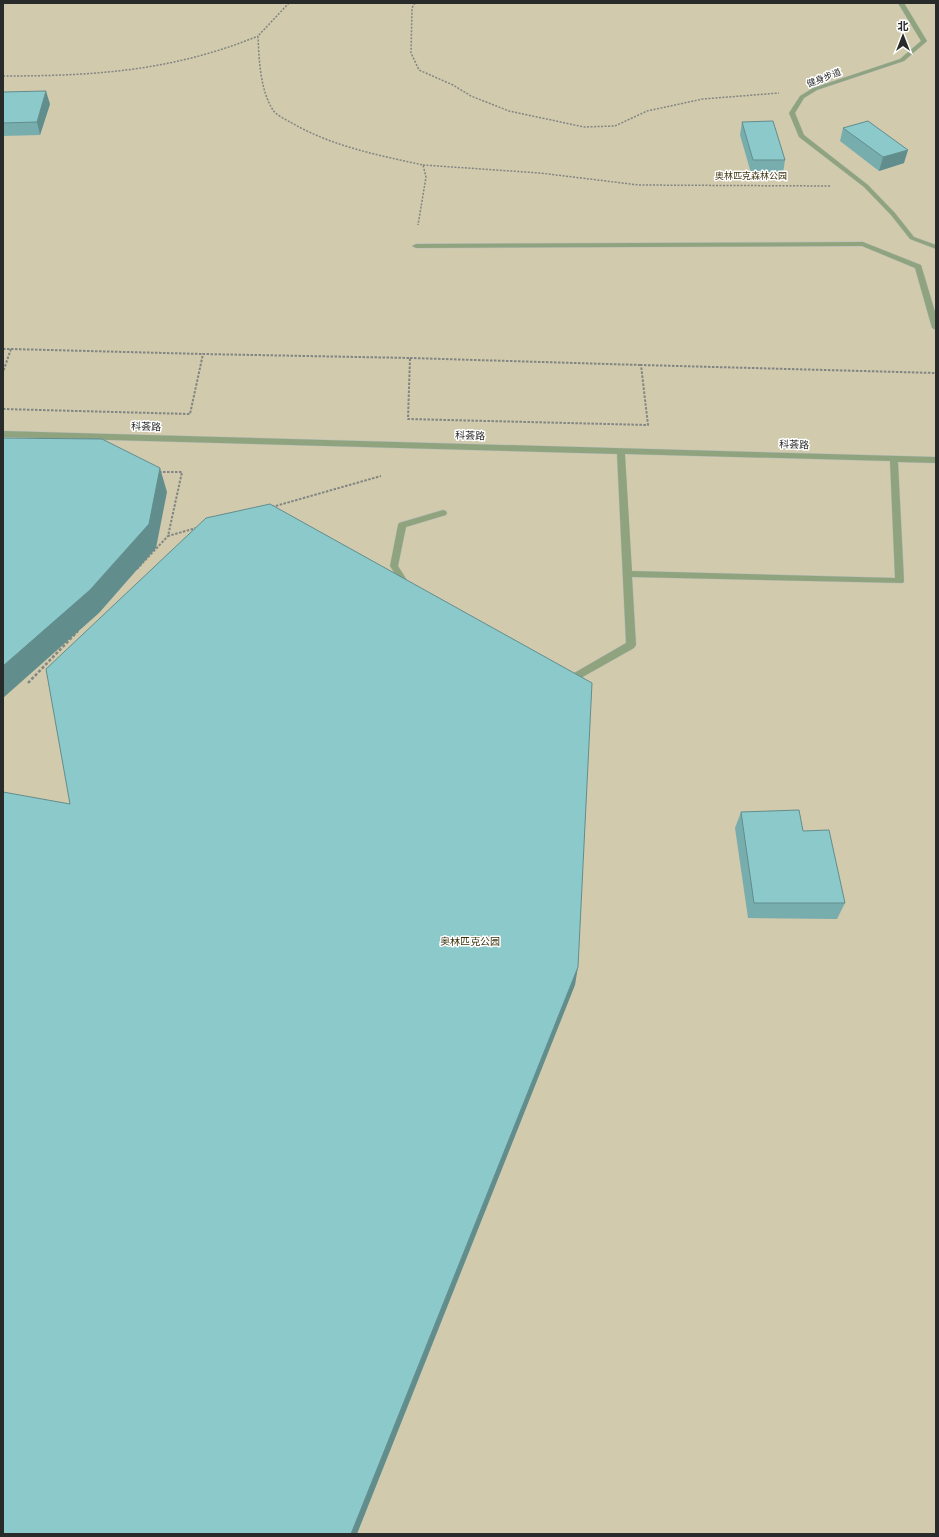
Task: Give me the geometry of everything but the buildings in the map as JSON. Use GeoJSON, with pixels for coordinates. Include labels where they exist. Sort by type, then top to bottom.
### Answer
{"type":"FeatureCollection","features":[{"type":"Feature","properties":{"kind":"street","name":"健身步道"},"geometry":{"type":"LineString","coordinates":[[901,3],[924,41],[902,60],[815,89],[802,97],[792,113],[802,136],[866,186],[893,214],[912,238],[936,247]]}},
{"type":"Feature","properties":{"kind":"street"},"geometry":{"type":"LineString","coordinates":[[416,246],[863,244],[918,266],[936,328]]}},
{"type":"Feature","properties":{"kind":"street","name":"科荟路"},"geometry":{"type":"LineString","coordinates":[[3,434],[936,460]]}},
{"type":"Feature","properties":{"kind":"street"},"geometry":{"type":"LineString","coordinates":[[570,681],[631,645],[621,452]]}},
{"type":"Feature","properties":{"kind":"street"},"geometry":{"type":"LineString","coordinates":[[627,574],[900,581],[894,459]]}},
{"type":"Feature","properties":{"kind":"street"},"geometry":{"type":"LineString","coordinates":[[413,595],[394,566],[402,525],[443,513]]}},
{"type":"Feature","properties":{"kind":"path"},"geometry":{"type":"LineString","coordinates":[[3,76],[67,76],[118,72],[170,64],[213,53],[258,36],[289,3]]}},
{"type":"Feature","properties":{"kind":"path"},"geometry":{"type":"LineString","coordinates":[[415,3],[412,8],[411,53],[418,70],[453,85],[471,96],[509,111],[584,127],[616,126],[647,111],[703,99],[779,93],[802,97]]}},
{"type":"Feature","properties":{"kind":"path"},"geometry":{"type":"LineString","coordinates":[[258,36],[258,54],[265,88],[274,111],[295,125],[323,139],[370,153],[423,165],[540,173],[639,185],[866,186]]}},
{"type":"Feature","properties":{"kind":"path"},"geometry":{"type":"LineString","coordinates":[[416,246],[426,178],[423,165]]}},
{"type":"Feature","properties":{"kind":"path"},"geometry":{"type":"LineString","coordinates":[[3,349],[410,358],[936,373]]}},
{"type":"Feature","properties":{"kind":"path"},"geometry":{"type":"LineString","coordinates":[[3,372],[11,349]]}},
{"type":"Feature","properties":{"kind":"path"},"geometry":{"type":"LineString","coordinates":[[3,409],[190,414],[203,354]]}},
{"type":"Feature","properties":{"kind":"path"},"geometry":{"type":"LineString","coordinates":[[410,358],[408,418],[648,425],[641,365]]}},
{"type":"Feature","properties":{"kind":"path"},"geometry":{"type":"LineString","coordinates":[[136,570],[168,536],[182,472],[159,472]]}},
{"type":"Feature","properties":{"kind":"path"},"geometry":{"type":"LineString","coordinates":[[267,508],[381,476]]}},
{"type":"Feature","properties":{"kind":"path"},"geometry":{"type":"LineString","coordinates":[[168,536],[199,528]]}},
{"type":"Feature","properties":{"kind":"path"},"geometry":{"type":"LineString","coordinates":[[28,683],[82,627]]}},
{"type":"Feature","properties":{"kind":"green space","name":"奥林匹克公园"},"geometry":{"type":"Polygon","coordinates":[[[3,3],[936,3],[936,1534],[3,1534],[3,3]]]}},
{"type":"Feature","properties":{"kind":"park label","name":"奥林匹克森林公园"},"geometry":{"type":"Point","coordinates":[751,176]}}]}
